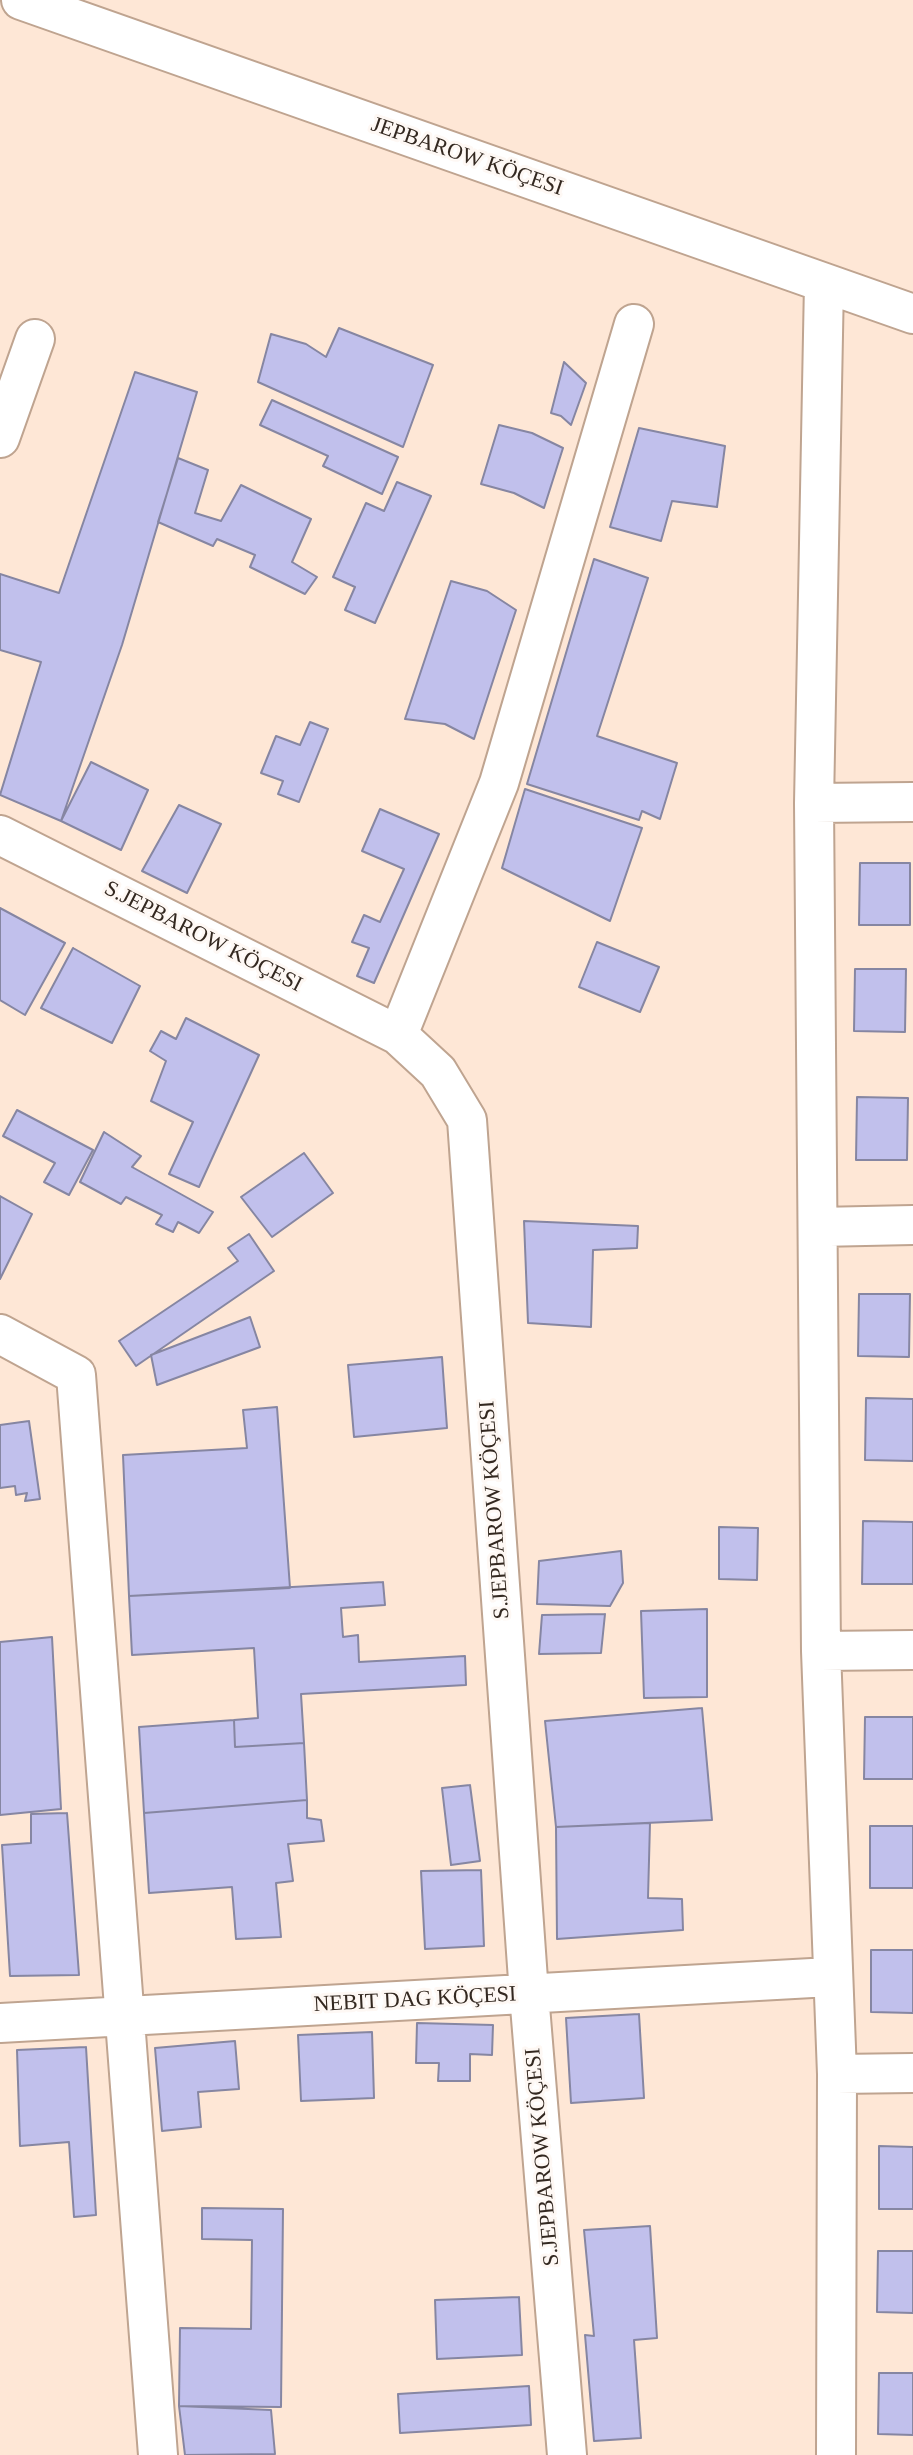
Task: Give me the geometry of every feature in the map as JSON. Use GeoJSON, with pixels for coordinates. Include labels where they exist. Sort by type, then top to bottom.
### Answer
{"type":"FeatureCollection","features":[{"type":"Feature","properties":{"kind":"street","name":"JEPBAROW KÖÇESI"},"geometry":{"type":"LineString","coordinates":[[21,0],[913,314]]}},
{"type":"Feature","properties":{"kind":"street"},"geometry":{"type":"LineString","coordinates":[[824,283],[814,803],[821,1651],[830,1977],[837,2074],[836,2455]]}},
{"type":"Feature","properties":{"kind":"street"},"geometry":{"type":"LineString","coordinates":[[398,1035],[499,783],[634,324]]}},
{"type":"Feature","properties":{"kind":"street"},"geometry":{"type":"LineString","coordinates":[[0,438],[35,339]]}},
{"type":"Feature","properties":{"kind":"street"},"geometry":{"type":"LineString","coordinates":[[814,803],[913,802]]}},
{"type":"Feature","properties":{"kind":"street","name":"S.JEPBAROW KÖÇESI"},"geometry":{"type":"LineString","coordinates":[[0,835],[398,1035],[438,1072],[467,1120],[529,1994],[567,2455]]}},
{"type":"Feature","properties":{"kind":"street"},"geometry":{"type":"LineString","coordinates":[[818,1227],[913,1225]]}},
{"type":"Feature","properties":{"kind":"street"},"geometry":{"type":"LineString","coordinates":[[0,1334],[76,1375],[158,2455]]}},
{"type":"Feature","properties":{"kind":"street"},"geometry":{"type":"LineString","coordinates":[[821,1651],[913,1650]]}},
{"type":"Feature","properties":{"kind":"street","name":"NEBIT DAG KÖÇESI"},"geometry":{"type":"LineString","coordinates":[[0,2023],[830,1977]]}},
{"type":"Feature","properties":{"kind":"street"},"geometry":{"type":"LineString","coordinates":[[837,2074],[913,2073]]}},
{"type":"Feature","properties":{"kind":"building"},"geometry":{"type":"Polygon","coordinates":[[[339,328],[433,365],[403,447],[258,382],[271,334],[306,344],[326,357],[339,328]]]}},
{"type":"Feature","properties":{"kind":"building"},"geometry":{"type":"Polygon","coordinates":[[[564,362],[586,383],[571,425],[561,416],[551,413],[564,362]]]}},
{"type":"Feature","properties":{"kind":"building"},"geometry":{"type":"Polygon","coordinates":[[[135,372],[197,392],[122,645],[61,821],[0,795],[41,662],[0,650],[0,574],[59,593],[135,372]]]}},
{"type":"Feature","properties":{"kind":"building"},"geometry":{"type":"Polygon","coordinates":[[[272,400],[398,457],[382,494],[323,466],[328,456],[260,425],[272,400]]]}},
{"type":"Feature","properties":{"kind":"building"},"geometry":{"type":"Polygon","coordinates":[[[499,425],[532,433],[563,448],[544,508],[514,493],[481,484],[499,425]]]}},
{"type":"Feature","properties":{"kind":"building"},"geometry":{"type":"Polygon","coordinates":[[[639,428],[725,446],[717,507],[672,501],[661,541],[610,527],[639,428]]]}},
{"type":"Feature","properties":{"kind":"building"},"geometry":{"type":"Polygon","coordinates":[[[178,458],[208,470],[195,513],[221,521],[241,485],[311,519],[292,562],[317,577],[305,594],[250,567],[255,555],[217,539],[213,546],[158,522],[178,458]]]}},
{"type":"Feature","properties":{"kind":"building"},"geometry":{"type":"Polygon","coordinates":[[[397,482],[431,496],[375,623],[345,610],[355,587],[333,577],[366,503],[384,511],[397,482]]]}},
{"type":"Feature","properties":{"kind":"building"},"geometry":{"type":"Polygon","coordinates":[[[594,559],[648,578],[597,736],[677,763],[660,819],[642,811],[639,820],[527,784],[594,559]]]}},
{"type":"Feature","properties":{"kind":"building"},"geometry":{"type":"Polygon","coordinates":[[[451,581],[487,591],[516,610],[474,739],[445,724],[405,719],[451,581]]]}},
{"type":"Feature","properties":{"kind":"building"},"geometry":{"type":"Polygon","coordinates":[[[310,722],[328,729],[299,802],[278,794],[283,781],[261,773],[276,736],[300,745],[310,722]]]}},
{"type":"Feature","properties":{"kind":"building"},"geometry":{"type":"Polygon","coordinates":[[[91,762],[148,790],[121,850],[61,821],[91,762]]]}},
{"type":"Feature","properties":{"kind":"building"},"geometry":{"type":"Polygon","coordinates":[[[525,789],[642,828],[610,921],[502,868],[525,789]]]}},
{"type":"Feature","properties":{"kind":"building"},"geometry":{"type":"Polygon","coordinates":[[[179,805],[221,824],[187,893],[142,871],[179,805]]]}},
{"type":"Feature","properties":{"kind":"building"},"geometry":{"type":"Polygon","coordinates":[[[380,809],[439,834],[374,983],[357,976],[369,948],[352,942],[364,915],[380,922],[404,869],[362,851],[380,809]]]}},
{"type":"Feature","properties":{"kind":"building"},"geometry":{"type":"Polygon","coordinates":[[[860,863],[910,863],[910,925],[859,925],[860,863]]]}},
{"type":"Feature","properties":{"kind":"building"},"geometry":{"type":"Polygon","coordinates":[[[0,908],[65,943],[25,1015],[0,1000],[0,908]]]}},
{"type":"Feature","properties":{"kind":"building"},"geometry":{"type":"Polygon","coordinates":[[[597,942],[659,967],[640,1012],[579,987],[597,942]]]}},
{"type":"Feature","properties":{"kind":"building"},"geometry":{"type":"Polygon","coordinates":[[[73,948],[140,986],[112,1043],[41,1008],[73,948]]]}},
{"type":"Feature","properties":{"kind":"building"},"geometry":{"type":"Polygon","coordinates":[[[855,969],[906,969],[905,1032],[854,1031],[855,969]]]}},
{"type":"Feature","properties":{"kind":"building"},"geometry":{"type":"Polygon","coordinates":[[[186,1018],[259,1055],[199,1187],[169,1174],[193,1122],[151,1101],[166,1061],[150,1051],[161,1031],[176,1039],[186,1018]]]}},
{"type":"Feature","properties":{"kind":"building"},"geometry":{"type":"Polygon","coordinates":[[[857,1097],[908,1098],[907,1160],[856,1160],[857,1097]]]}},
{"type":"Feature","properties":{"kind":"building"},"geometry":{"type":"Polygon","coordinates":[[[17,1110],[93,1150],[69,1195],[44,1182],[55,1163],[3,1136],[17,1110]]]}},
{"type":"Feature","properties":{"kind":"building"},"geometry":{"type":"Polygon","coordinates":[[[104,1132],[141,1156],[132,1167],[213,1212],[199,1233],[178,1222],[173,1232],[156,1224],[162,1215],[126,1197],[121,1204],[80,1182],[104,1132]]]}},
{"type":"Feature","properties":{"kind":"building"},"geometry":{"type":"Polygon","coordinates":[[[304,1153],[333,1193],[272,1237],[241,1197],[304,1153]]]}},
{"type":"Feature","properties":{"kind":"building"},"geometry":{"type":"Polygon","coordinates":[[[0,1196],[32,1214],[0,1279],[0,1196]]]}},
{"type":"Feature","properties":{"kind":"building"},"geometry":{"type":"Polygon","coordinates":[[[524,1221],[638,1226],[637,1248],[593,1250],[591,1327],[528,1323],[524,1221]]]}},
{"type":"Feature","properties":{"kind":"building"},"geometry":{"type":"Polygon","coordinates":[[[249,1234],[274,1271],[136,1366],[119,1341],[238,1261],[228,1248],[249,1234]]]}},
{"type":"Feature","properties":{"kind":"building"},"geometry":{"type":"Polygon","coordinates":[[[859,1294],[910,1294],[909,1357],[858,1356],[859,1294]]]}},
{"type":"Feature","properties":{"kind":"building"},"geometry":{"type":"Polygon","coordinates":[[[250,1317],[260,1347],[157,1385],[151,1355],[250,1317]]]}},
{"type":"Feature","properties":{"kind":"building"},"geometry":{"type":"Polygon","coordinates":[[[442,1357],[447,1428],[354,1437],[348,1365],[442,1357]]]}},
{"type":"Feature","properties":{"kind":"building"},"geometry":{"type":"Polygon","coordinates":[[[866,1398],[913,1399],[913,1461],[865,1460],[866,1398]]]}},
{"type":"Feature","properties":{"kind":"building"},"geometry":{"type":"Polygon","coordinates":[[[277,1407],[290,1588],[129,1596],[123,1455],[247,1448],[243,1410],[277,1407]]]}},
{"type":"Feature","properties":{"kind":"building"},"geometry":{"type":"Polygon","coordinates":[[[29,1421],[40,1499],[25,1501],[27,1493],[16,1495],[15,1486],[0,1488],[0,1425],[29,1421]]]}},
{"type":"Feature","properties":{"kind":"building"},"geometry":{"type":"Polygon","coordinates":[[[863,1521],[913,1522],[913,1584],[862,1584],[863,1521]]]}},
{"type":"Feature","properties":{"kind":"building"},"geometry":{"type":"Polygon","coordinates":[[[719,1527],[758,1528],[757,1580],[719,1579],[719,1527]]]}},
{"type":"Feature","properties":{"kind":"building"},"geometry":{"type":"Polygon","coordinates":[[[621,1551],[623,1583],[610,1606],[537,1604],[539,1561],[621,1551]]]}},
{"type":"Feature","properties":{"kind":"building"},"geometry":{"type":"Polygon","coordinates":[[[383,1582],[385,1605],[341,1608],[343,1637],[358,1635],[359,1662],[465,1656],[466,1685],[301,1694],[304,1743],[235,1747],[234,1720],[258,1718],[254,1648],[132,1655],[129,1596],[383,1582]]]}},
{"type":"Feature","properties":{"kind":"building"},"geometry":{"type":"Polygon","coordinates":[[[707,1609],[707,1697],[644,1698],[641,1611],[707,1609]]]}},
{"type":"Feature","properties":{"kind":"building"},"geometry":{"type":"Polygon","coordinates":[[[605,1614],[601,1653],[539,1654],[542,1615],[605,1614]]]}},
{"type":"Feature","properties":{"kind":"building"},"geometry":{"type":"Polygon","coordinates":[[[52,1637],[61,1809],[0,1815],[0,1642],[52,1637]]]}},
{"type":"Feature","properties":{"kind":"building"},"geometry":{"type":"Polygon","coordinates":[[[702,1708],[712,1820],[556,1827],[545,1721],[702,1708]]]}},
{"type":"Feature","properties":{"kind":"building"},"geometry":{"type":"Polygon","coordinates":[[[865,1717],[913,1717],[913,1779],[864,1779],[865,1717]]]}},
{"type":"Feature","properties":{"kind":"building"},"geometry":{"type":"Polygon","coordinates":[[[234,1720],[235,1747],[304,1743],[307,1800],[144,1813],[139,1727],[234,1720]]]}},
{"type":"Feature","properties":{"kind":"building"},"geometry":{"type":"Polygon","coordinates":[[[470,1785],[480,1861],[451,1865],[442,1788],[470,1785]]]}},
{"type":"Feature","properties":{"kind":"building"},"geometry":{"type":"Polygon","coordinates":[[[307,1800],[307,1818],[321,1820],[324,1841],[288,1844],[293,1881],[276,1883],[281,1937],[236,1939],[232,1887],[149,1893],[144,1813],[307,1800]]]}},
{"type":"Feature","properties":{"kind":"building"},"geometry":{"type":"Polygon","coordinates":[[[67,1813],[79,1975],[10,1976],[2,1845],[31,1843],[31,1814],[67,1813]]]}},
{"type":"Feature","properties":{"kind":"building"},"geometry":{"type":"Polygon","coordinates":[[[650,1823],[648,1898],[682,1899],[683,1930],[557,1939],[556,1827],[650,1823]]]}},
{"type":"Feature","properties":{"kind":"building"},"geometry":{"type":"Polygon","coordinates":[[[870,1826],[913,1826],[913,1888],[870,1888],[870,1826]]]}},
{"type":"Feature","properties":{"kind":"building"},"geometry":{"type":"Polygon","coordinates":[[[481,1870],[484,1946],[425,1949],[421,1871],[481,1870]]]}},
{"type":"Feature","properties":{"kind":"building"},"geometry":{"type":"Polygon","coordinates":[[[871,1950],[913,1950],[913,2013],[871,2012],[871,1950]]]}},
{"type":"Feature","properties":{"kind":"building"},"geometry":{"type":"Polygon","coordinates":[[[639,2014],[644,2098],[571,2103],[566,2018],[639,2014]]]}},
{"type":"Feature","properties":{"kind":"building"},"geometry":{"type":"Polygon","coordinates":[[[417,2023],[493,2025],[492,2055],[470,2054],[470,2081],[438,2081],[439,2063],[416,2063],[417,2023]]]}},
{"type":"Feature","properties":{"kind":"building"},"geometry":{"type":"Polygon","coordinates":[[[372,2032],[374,2098],[301,2101],[298,2035],[372,2032]]]}},
{"type":"Feature","properties":{"kind":"building"},"geometry":{"type":"Polygon","coordinates":[[[235,2041],[239,2089],[198,2092],[201,2127],[162,2131],[155,2048],[235,2041]]]}},
{"type":"Feature","properties":{"kind":"building"},"geometry":{"type":"Polygon","coordinates":[[[86,2047],[96,2215],[74,2217],[69,2142],[20,2146],[17,2050],[86,2047]]]}},
{"type":"Feature","properties":{"kind":"building"},"geometry":{"type":"Polygon","coordinates":[[[879,2146],[913,2147],[913,2209],[879,2209],[879,2146]]]}},
{"type":"Feature","properties":{"kind":"building"},"geometry":{"type":"Polygon","coordinates":[[[202,2208],[283,2209],[281,2407],[179,2406],[180,2328],[251,2329],[252,2240],[202,2239],[202,2208]]]}},
{"type":"Feature","properties":{"kind":"building"},"geometry":{"type":"Polygon","coordinates":[[[650,2226],[657,2338],[634,2340],[641,2438],[594,2441],[585,2335],[594,2336],[584,2230],[650,2226]]]}},
{"type":"Feature","properties":{"kind":"building"},"geometry":{"type":"Polygon","coordinates":[[[878,2251],[913,2251],[913,2313],[877,2312],[878,2251]]]}},
{"type":"Feature","properties":{"kind":"building"},"geometry":{"type":"Polygon","coordinates":[[[519,2297],[522,2355],[437,2359],[435,2300],[519,2297]]]}},
{"type":"Feature","properties":{"kind":"building"},"geometry":{"type":"Polygon","coordinates":[[[879,2373],[913,2373],[913,2435],[878,2434],[879,2373]]]}},
{"type":"Feature","properties":{"kind":"building"},"geometry":{"type":"Polygon","coordinates":[[[529,2386],[531,2425],[400,2433],[398,2394],[529,2386]]]}},
{"type":"Feature","properties":{"kind":"building"},"geometry":{"type":"Polygon","coordinates":[[[179,2406],[271,2410],[275,2454],[185,2455],[179,2406]]]}}]}
